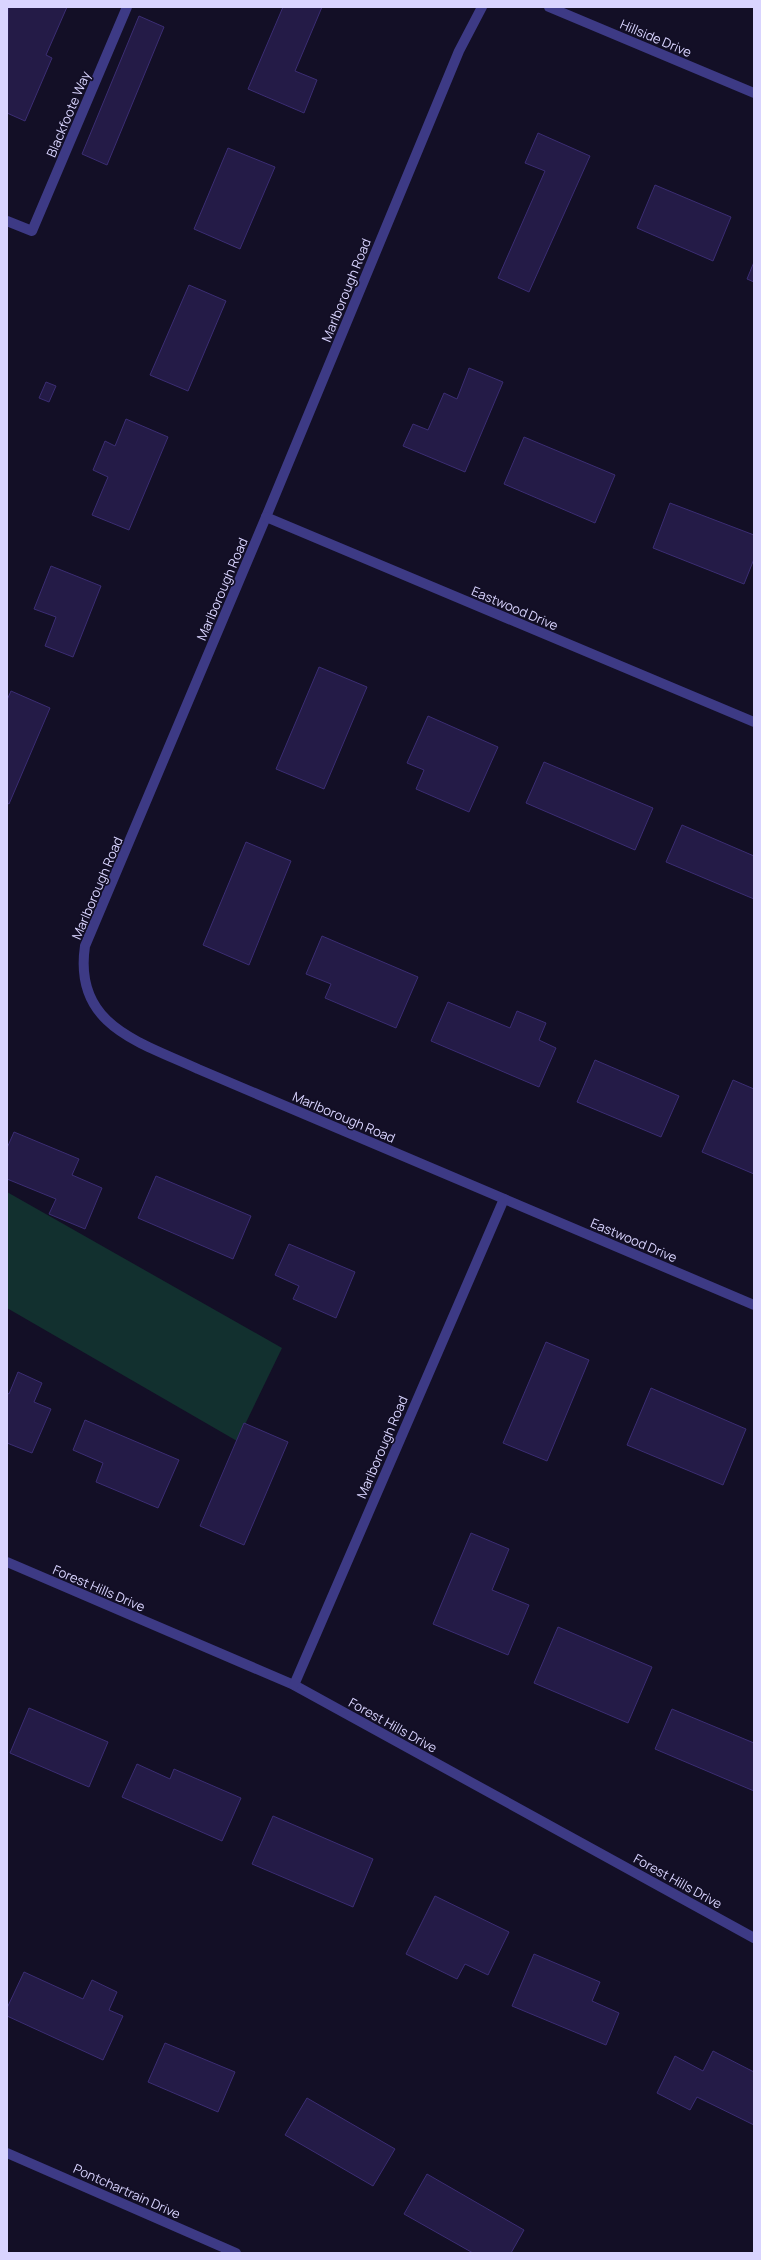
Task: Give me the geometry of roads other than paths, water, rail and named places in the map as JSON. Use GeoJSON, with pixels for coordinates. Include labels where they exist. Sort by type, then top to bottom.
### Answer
{"type":"FeatureCollection","features":[{"type":"Feature","properties":{"kind":"street","name":"Blackfoote Way"},"geometry":{"type":"LineString","coordinates":[[7,221],[32,231],[127,7]]}},
{"type":"Feature","properties":{"kind":"street","name":"Marlborough Road"},"geometry":{"type":"LineString","coordinates":[[294,1685],[504,1198],[206,1072],[142,1043],[107,1022],[93,1004],[85,979],[83,964],[86,946],[459,51],[482,7]]}},
{"type":"Feature","properties":{"kind":"street","name":"Hillside Drive"},"geometry":{"type":"LineString","coordinates":[[549,7],[754,93]]}},
{"type":"Feature","properties":{"kind":"street","name":"Eastwood Drive"},"geometry":{"type":"LineString","coordinates":[[266,517],[754,722]]}},
{"type":"Feature","properties":{"kind":"street","name":"Eastwood Drive"},"geometry":{"type":"LineString","coordinates":[[504,1198],[754,1305]]}},
{"type":"Feature","properties":{"kind":"street","name":"Forest Hills Drive"},"geometry":{"type":"LineString","coordinates":[[7,1562],[294,1685],[754,1938]]}},
{"type":"Feature","properties":{"kind":"street","name":"Pontchartrain Drive"},"geometry":{"type":"LineString","coordinates":[[7,2153],[234,2252]]}}]}
